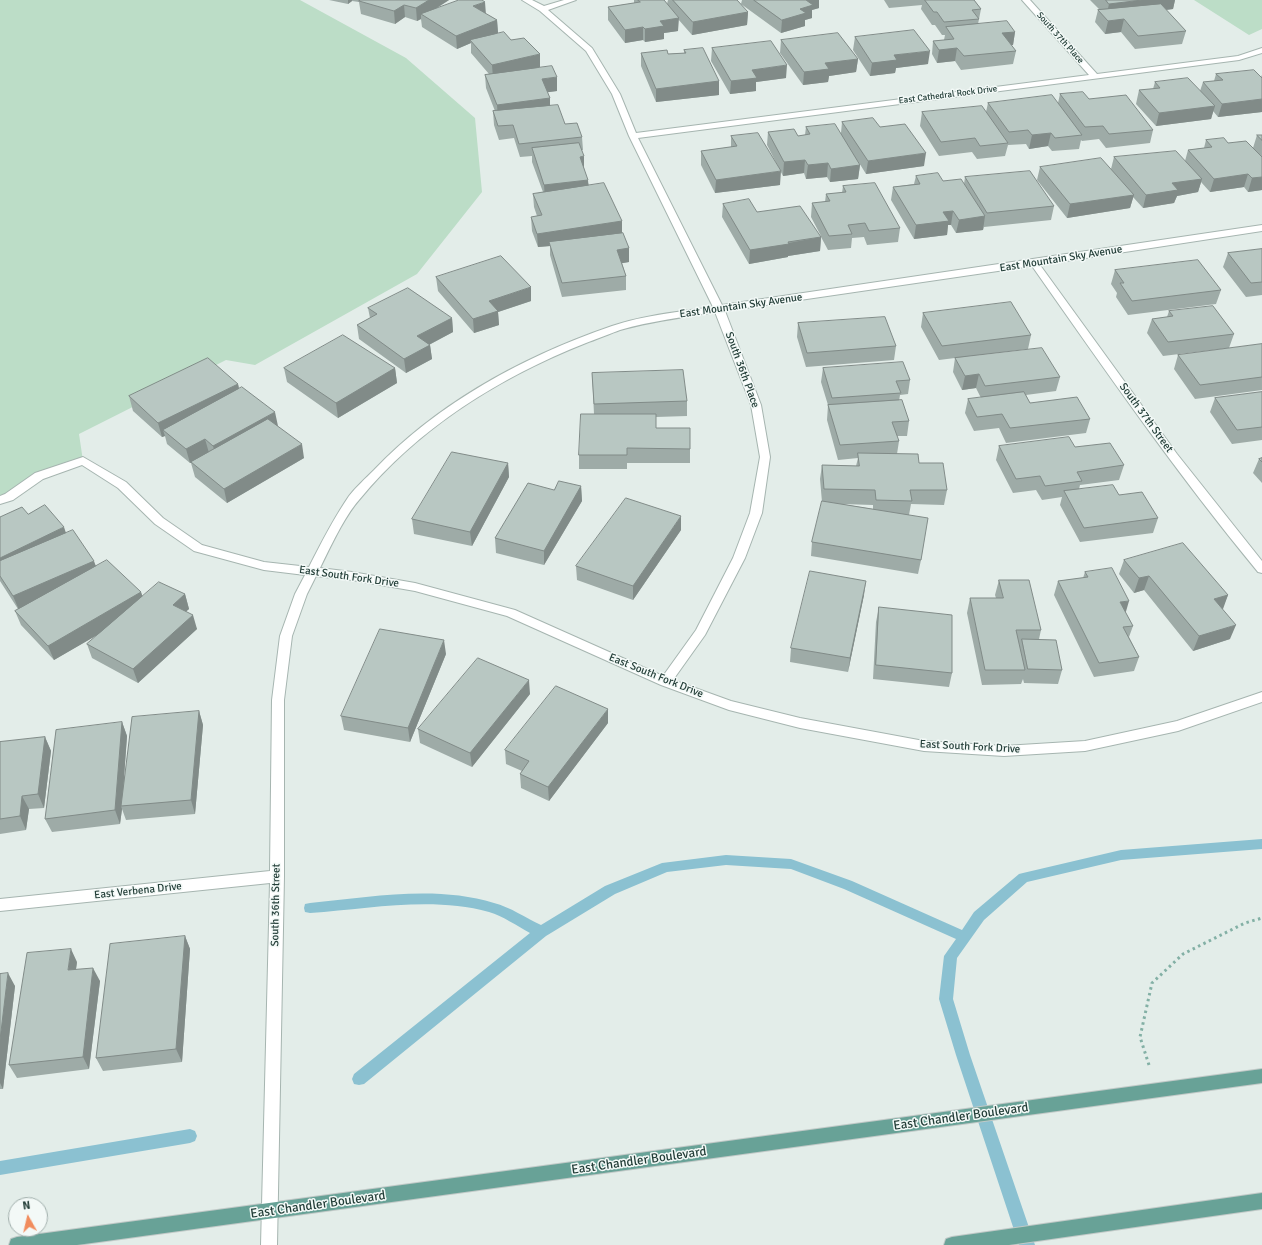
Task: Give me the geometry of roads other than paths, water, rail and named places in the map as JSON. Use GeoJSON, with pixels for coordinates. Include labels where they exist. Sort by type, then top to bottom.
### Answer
{"type":"FeatureCollection","features":[{"type":"Feature","properties":{"kind":"main road","name":"East Chandler Boulevard"},"geometry":{"type":"LineString","coordinates":[[17,1245],[270,1212],[1262,1076]]}},
{"type":"Feature","properties":{"kind":"main road"},"geometry":{"type":"LineString","coordinates":[[960,1244],[1262,1201]]}},
{"type":"Feature","properties":{"kind":"street","name":"South 36th Place"},"geometry":{"type":"LineString","coordinates":[[526,0],[543,9],[589,50],[616,94],[632,136],[719,309],[756,405],[765,457],[756,513],[739,558],[701,632],[665,682]]}},
{"type":"Feature","properties":{"kind":"street"},"geometry":{"type":"LineString","coordinates":[[543,9],[572,0]]}},
{"type":"Feature","properties":{"kind":"street","name":"South 37th Place"},"geometry":{"type":"LineString","coordinates":[[1026,0],[1094,76]]}},
{"type":"Feature","properties":{"kind":"street","name":"East Cathedral Rock Drive"},"geometry":{"type":"LineString","coordinates":[[632,136],[1239,58],[1262,50]]}},
{"type":"Feature","properties":{"kind":"street","name":"East Mountain Sky Avenue"},"geometry":{"type":"LineString","coordinates":[[312,571],[354,498],[391,459],[428,427],[466,400],[506,376],[560,350],[617,328],[670,316],[1262,228]]}},
{"type":"Feature","properties":{"kind":"street","name":"South 37th Street"},"geometry":{"type":"LineString","coordinates":[[1034,263],[1180,465],[1224,524],[1262,569]]}},
{"type":"Feature","properties":{"kind":"street","name":"East South Fork Drive"},"geometry":{"type":"LineString","coordinates":[[0,500],[8,497],[39,476],[83,461],[122,485],[159,521],[198,548],[264,566],[352,576],[415,587],[511,613],[665,682],[729,705],[800,723],[924,746],[1004,750],[1092,744],[1178,726],[1262,697]]}},
{"type":"Feature","properties":{"kind":"street","name":"South 36th Street"},"geometry":{"type":"LineString","coordinates":[[269,1245],[277,876],[278,700],[286,636],[301,594],[312,571]]}},
{"type":"Feature","properties":{"kind":"street","name":"East Verbena Drive"},"geometry":{"type":"LineString","coordinates":[[0,905],[277,876]]}},
{"type":"Feature","properties":{"kind":"waterway"},"geometry":{"type":"LineString","coordinates":[[964,937],[979,916],[1023,878],[1121,855],[1262,844]]}},
{"type":"Feature","properties":{"kind":"waterway"},"geometry":{"type":"LineString","coordinates":[[541,932],[610,890],[666,867],[726,860],[791,864],[848,885],[964,937]]}},
{"type":"Feature","properties":{"kind":"waterway"},"geometry":{"type":"LineString","coordinates":[[310,908],[404,900],[442,900],[473,903],[494,908],[541,932]]}},
{"type":"Feature","properties":{"kind":"waterway"},"geometry":{"type":"LineString","coordinates":[[359,1079],[541,932]]}},
{"type":"Feature","properties":{"kind":"waterway"},"geometry":{"type":"LineString","coordinates":[[964,937],[951,956],[946,999],[963,1055],[1027,1245]]}},
{"type":"Feature","properties":{"kind":"waterway"},"geometry":{"type":"LineString","coordinates":[[0,1168],[190,1136]]}}]}
